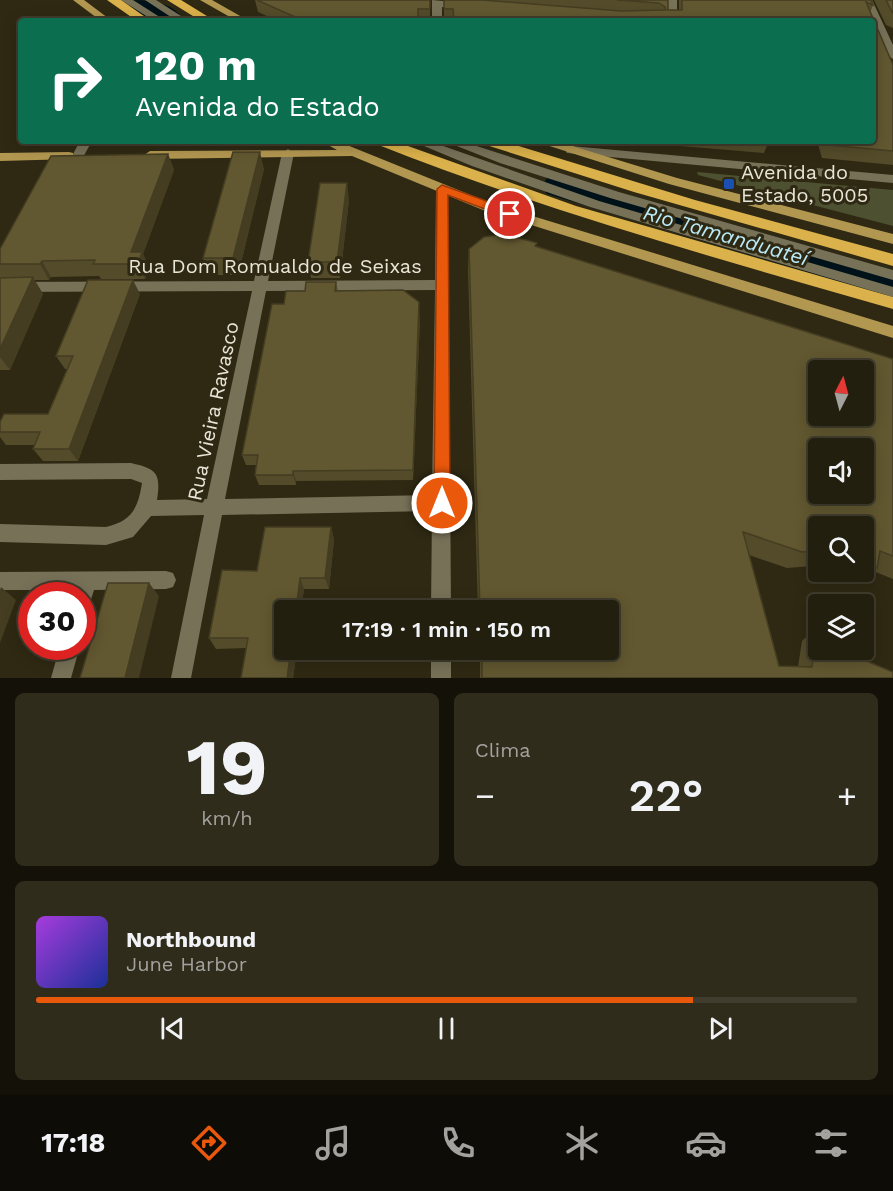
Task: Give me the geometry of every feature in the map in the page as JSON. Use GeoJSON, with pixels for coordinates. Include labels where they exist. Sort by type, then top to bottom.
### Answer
{"type":"FeatureCollection","features":[{"type":"Feature","properties":{"kind":"highway"},"geometry":{"type":"LineString","coordinates":[[113,0],[140,18]]}},
{"type":"Feature","properties":{"kind":"highway"},"geometry":{"type":"LineString","coordinates":[[173,0],[203,18]]}},
{"type":"Feature","properties":{"kind":"highway"},"geometry":{"type":"LineString","coordinates":[[388,144],[432,162],[598,218],[893,303]]}},
{"type":"Feature","properties":{"kind":"highway"},"geometry":{"type":"LineString","coordinates":[[497,144],[577,171],[893,260]]}},
{"type":"Feature","properties":{"kind":"main road"},"geometry":{"type":"LineString","coordinates":[[78,0],[103,18]]}},
{"type":"Feature","properties":{"kind":"main road"},"geometry":{"type":"LineString","coordinates":[[205,0],[238,18]]}},
{"type":"Feature","properties":{"kind":"main road"},"geometry":{"type":"LineString","coordinates":[[333,144],[488,207],[893,332]]}},
{"type":"Feature","properties":{"kind":"main road"},"geometry":{"type":"LineString","coordinates":[[553,144],[673,180],[893,239]]}},
{"type":"Feature","properties":{"kind":"main road"},"geometry":{"type":"LineString","coordinates":[[138,155],[352,153]]}},
{"type":"Feature","properties":{"kind":"main road"},"geometry":{"type":"LineString","coordinates":[[0,157],[84,156]]}},
{"type":"Feature","properties":{"kind":"street"},"geometry":{"type":"LineString","coordinates":[[126,0],[156,18]]}},
{"type":"Feature","properties":{"kind":"street"},"geometry":{"type":"LineString","coordinates":[[150,0],[179,18]]}},
{"type":"Feature","properties":{"kind":"street"},"geometry":{"type":"LineString","coordinates":[[672,0],[672,18]]}},
{"type":"Feature","properties":{"kind":"street"},"geometry":{"type":"LineString","coordinates":[[867,0],[889,39],[893,56]]}},
{"type":"Feature","properties":{"kind":"street"},"geometry":{"type":"LineString","coordinates":[[437,18],[437,2],[473,7]]}},
{"type":"Feature","properties":{"kind":"street"},"geometry":{"type":"LineString","coordinates":[[84,156],[86,144]]}},
{"type":"Feature","properties":{"kind":"street"},"geometry":{"type":"LineString","coordinates":[[426,144],[504,174],[637,217],[893,292]]}},
{"type":"Feature","properties":{"kind":"street"},"geometry":{"type":"LineString","coordinates":[[459,144],[525,167],[683,215],[893,275]]}},
{"type":"Feature","properties":{"kind":"street"},"geometry":{"type":"LineString","coordinates":[[571,150],[893,179]]}},
{"type":"Feature","properties":{"kind":"street","name":"Rua Vieira Ravasco"},"geometry":{"type":"LineString","coordinates":[[181,678],[288,153]]}},
{"type":"Feature","properties":{"kind":"street"},"geometry":{"type":"LineString","coordinates":[[441,600],[442,189]]}},
{"type":"Feature","properties":{"kind":"street","name":"Rua Dom Romualdo de Seixas"},"geometry":{"type":"LineString","coordinates":[[0,286],[443,285]]}},
{"type":"Feature","properties":{"kind":"street"},"geometry":{"type":"LineString","coordinates":[[0,472],[138,472],[145,474],[151,481],[147,508],[127,531],[106,536],[0,533]]}},
{"type":"Feature","properties":{"kind":"street"},"geometry":{"type":"LineString","coordinates":[[147,508],[442,503]]}},
{"type":"Feature","properties":{"kind":"street"},"geometry":{"type":"LineString","coordinates":[[96,589],[166,580]]}},
{"type":"Feature","properties":{"kind":"street"},"geometry":{"type":"LineString","coordinates":[[0,581],[18,583]]}},
{"type":"Feature","properties":{"kind":"street"},"geometry":{"type":"LineString","coordinates":[[61,678],[66,660]]}},
{"type":"Feature","properties":{"kind":"street"},"geometry":{"type":"LineString","coordinates":[[441,660],[441,678]]}},
{"type":"Feature","properties":{"kind":"green space"},"geometry":{"type":"Polygon","coordinates":[[[697,172],[893,190],[893,226],[698,175],[697,172]]]}},
{"type":"Feature","properties":{"kind":"building"},"geometry":{"type":"Polygon","coordinates":[[[257,0],[430,0],[430,9],[418,9],[418,18],[297,18],[257,0]]]}},
{"type":"Feature","properties":{"kind":"building"},"geometry":{"type":"Polygon","coordinates":[[[444,0],[482,0],[621,11],[666,10],[659,3],[617,0],[668,0],[668,10],[682,10],[682,0],[871,0],[873,5],[866,2],[873,18],[454,18],[453,9],[444,9],[444,0]]]}},
{"type":"Feature","properties":{"kind":"building"},"geometry":{"type":"Polygon","coordinates":[[[886,0],[893,0],[893,13],[892,12],[886,0]]]}},
{"type":"Feature","properties":{"kind":"building"},"geometry":{"type":"Polygon","coordinates":[[[876,25],[893,65],[893,151],[828,145],[876,144],[876,25]]]}},
{"type":"Feature","properties":{"kind":"building"},"geometry":{"type":"Polygon","coordinates":[[[233,152],[260,152],[233,258],[203,258],[233,152]]]}},
{"type":"Feature","properties":{"kind":"building"},"geometry":{"type":"Polygon","coordinates":[[[168,154],[131,252],[142,252],[138,264],[93,264],[95,260],[0,264],[0,249],[51,156],[168,154]]]}},
{"type":"Feature","properties":{"kind":"building"},"geometry":{"type":"Polygon","coordinates":[[[320,183],[347,183],[337,262],[308,262],[320,183]]]}},
{"type":"Feature","properties":{"kind":"building"},"geometry":{"type":"Polygon","coordinates":[[[504,234],[537,243],[535,246],[893,359],[893,556],[880,551],[877,568],[874,567],[874,516],[808,516],[808,551],[802,552],[743,532],[779,666],[812,667],[813,660],[864,660],[893,672],[893,678],[482,678],[482,660],[619,660],[619,600],[480,600],[469,249],[484,237],[504,234]]]}},
{"type":"Feature","properties":{"kind":"building"},"geometry":{"type":"Polygon","coordinates":[[[33,277],[0,349],[0,278],[33,277]]]}},
{"type":"Feature","properties":{"kind":"building"},"geometry":{"type":"Polygon","coordinates":[[[88,280],[133,280],[69,449],[33,449],[40,432],[0,432],[0,422],[4,414],[48,414],[73,356],[56,356],[88,280]]]}},
{"type":"Feature","properties":{"kind":"building"},"geometry":{"type":"Polygon","coordinates":[[[306,282],[336,282],[335,291],[403,290],[419,302],[413,470],[293,471],[293,475],[255,475],[258,455],[242,455],[272,304],[284,304],[286,291],[305,291],[306,282]]]}},
{"type":"Feature","properties":{"kind":"building"},"geometry":{"type":"Polygon","coordinates":[[[265,527],[331,527],[325,578],[300,578],[297,600],[274,600],[274,660],[290,660],[287,678],[241,678],[248,638],[209,638],[222,570],[257,571],[265,527]]]}},
{"type":"Feature","properties":{"kind":"building"},"geometry":{"type":"Polygon","coordinates":[[[108,583],[149,583],[125,678],[80,678],[85,660],[96,660],[96,624],[108,583]]]}},
{"type":"Feature","properties":{"kind":"waterway","name":"Rio Tamanduateí"},"geometry":{"type":"LineString","coordinates":[[138,0],[167,18]]}},
{"type":"Feature","properties":{"kind":"waterway","name":"Rio Tamanduateí"},"geometry":{"type":"LineString","coordinates":[[559,186],[893,284]]}},
{"type":"Feature","properties":{"kind":"place","name":"Avenida do Estado, 5005"},"geometry":{"type":"Point","coordinates":[729,184]}},
{"type":"Feature","properties":{"kind":"route"},"geometry":{"type":"LineString","coordinates":[[442,503],[444,230],[442,189],[510,214]]}}]}
